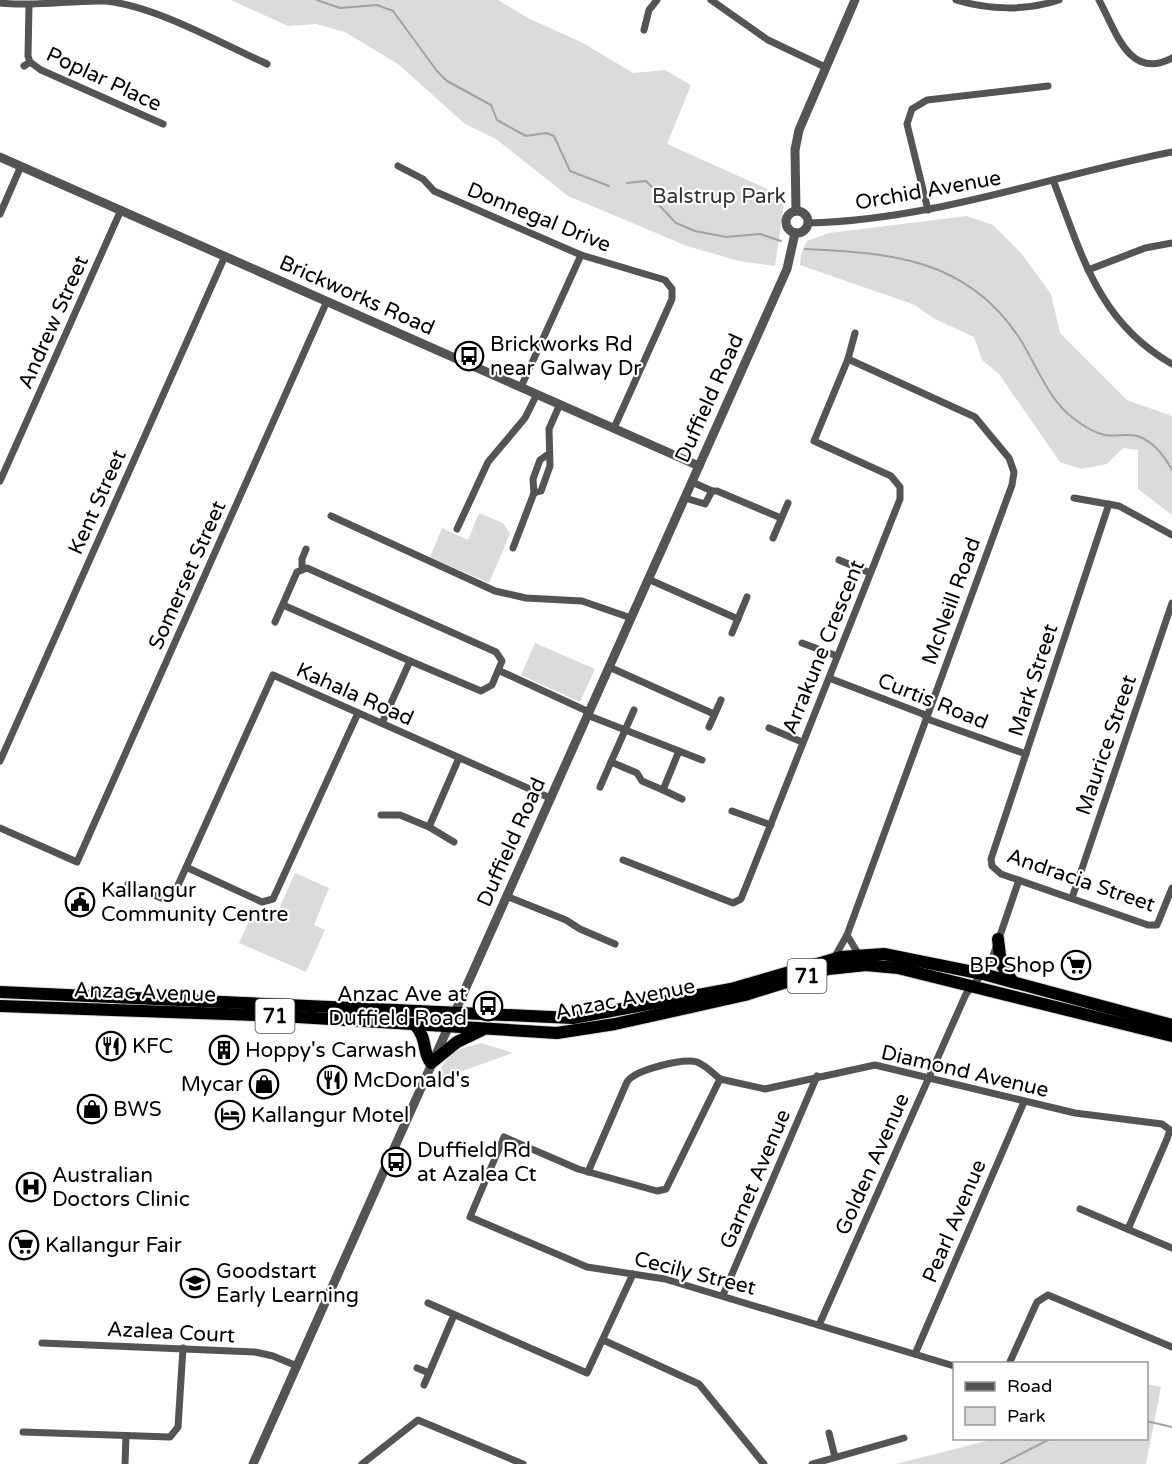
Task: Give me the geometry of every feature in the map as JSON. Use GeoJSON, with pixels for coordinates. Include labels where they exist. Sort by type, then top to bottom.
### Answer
{"type":"FeatureCollection","features":[{"type":"Feature","properties":{"kind":"highway"},"geometry":{"type":"LineString","coordinates":[[998,939],[1002,969],[1013,982]]}},
{"type":"Feature","properties":{"kind":"highway","name":"Anzac Avenue"},"geometry":{"type":"LineString","coordinates":[[0,992],[556,1018],[587,1016],[731,989],[832,959],[859,955],[898,955],[1013,982],[1172,1025]]}},
{"type":"Feature","properties":{"kind":"highway","name":"Anzac Avenue"},"geometry":{"type":"LineString","coordinates":[[0,1006],[281,1016],[547,1033],[589,1029],[745,995],[828,969],[852,965],[886,966],[1172,1036]]}},
{"type":"Feature","properties":{"kind":"highway"},"geometry":{"type":"LineString","coordinates":[[415,1025],[424,1037],[431,1063],[457,1042],[483,1030]]}},
{"type":"Feature","properties":{"kind":"street"},"geometry":{"type":"LineString","coordinates":[[644,30],[649,10],[657,0]]}},
{"type":"Feature","properties":{"kind":"street"},"geometry":{"type":"LineString","coordinates":[[711,0],[722,3],[768,40],[825,67]]}},
{"type":"Feature","properties":{"kind":"street"},"geometry":{"type":"LineString","coordinates":[[796,211],[795,150],[800,130],[855,0]]}},
{"type":"Feature","properties":{"kind":"street"},"geometry":{"type":"LineString","coordinates":[[956,0],[1001,8],[1032,6],[1059,0]]}},
{"type":"Feature","properties":{"kind":"street"},"geometry":{"type":"LineString","coordinates":[[1099,0],[1134,59],[1149,66],[1172,58]]}},
{"type":"Feature","properties":{"kind":"street"},"geometry":{"type":"LineString","coordinates":[[0,3],[28,5],[92,1],[130,6],[267,64]]}},
{"type":"Feature","properties":{"kind":"street","name":"Poplar Place"},"geometry":{"type":"LineString","coordinates":[[28,5],[27,64],[163,124]]}},
{"type":"Feature","properties":{"kind":"street"},"geometry":{"type":"LineString","coordinates":[[928,210],[907,124],[912,109],[927,100],[1048,86]]}},
{"type":"Feature","properties":{"kind":"street","name":"Orchid Avenue"},"geometry":{"type":"LineString","coordinates":[[808,223],[875,219],[928,210],[1172,152]]}},
{"type":"Feature","properties":{"kind":"street","name":"Brickworks Road"},"geometry":{"type":"LineString","coordinates":[[0,157],[699,465]]}},
{"type":"Feature","properties":{"kind":"street"},"geometry":{"type":"LineString","coordinates":[[0,214],[21,166]]}},
{"type":"Feature","properties":{"kind":"street","name":"Donnegal Drive"},"geometry":{"type":"LineString","coordinates":[[398,166],[423,179],[434,191],[581,255],[665,280],[672,289],[672,299],[614,428]]}},
{"type":"Feature","properties":{"kind":"street"},"geometry":{"type":"LineString","coordinates":[[1053,180],[1098,294],[1116,319],[1142,345],[1172,364]]}},
{"type":"Feature","properties":{"kind":"street","name":"Andrew Street"},"geometry":{"type":"LineString","coordinates":[[0,481],[121,210]]}},
{"type":"Feature","properties":{"kind":"street"},"geometry":{"type":"LineString","coordinates":[[796,211],[805,214],[808,223],[804,231],[795,233],[788,228],[786,220],[790,213],[796,211]]}},
{"type":"Feature","properties":{"kind":"street","name":"Duffield Road"},"geometry":{"type":"LineString","coordinates":[[253,1464],[790,262],[795,233]]}},
{"type":"Feature","properties":{"kind":"street"},"geometry":{"type":"LineString","coordinates":[[1088,270],[1145,248],[1172,243]]}},
{"type":"Feature","properties":{"kind":"street"},"geometry":{"type":"LineString","coordinates":[[521,387],[581,255]]}},
{"type":"Feature","properties":{"kind":"street","name":"Kent Street"},"geometry":{"type":"LineString","coordinates":[[0,761],[225,256]]}},
{"type":"Feature","properties":{"kind":"street","name":"Somerset Street"},"geometry":{"type":"LineString","coordinates":[[0,828],[77,862],[327,301]]}},
{"type":"Feature","properties":{"kind":"street","name":"Arrakune Crescent"},"geometry":{"type":"LineString","coordinates":[[623,860],[733,903],[741,899],[900,499],[900,487],[891,476],[814,441],[848,359],[855,333]]}},
{"type":"Feature","properties":{"kind":"street","name":"McNeill Road"},"geometry":{"type":"LineString","coordinates":[[832,959],[847,936],[927,717],[1011,484],[1012,465],[975,417],[848,359]]}},
{"type":"Feature","properties":{"kind":"street"},"geometry":{"type":"LineString","coordinates":[[457,529],[488,462],[525,418],[537,394]]}},
{"type":"Feature","properties":{"kind":"street"},"geometry":{"type":"LineString","coordinates":[[534,493],[543,488],[550,466],[547,455],[549,429],[562,405]]}},
{"type":"Feature","properties":{"kind":"street"},"geometry":{"type":"LineString","coordinates":[[513,548],[534,493],[533,479],[540,460],[547,455]]}},
{"type":"Feature","properties":{"kind":"street"},"geometry":{"type":"LineString","coordinates":[[692,482],[781,518]]}},
{"type":"Feature","properties":{"kind":"street"},"geometry":{"type":"LineString","coordinates":[[685,498],[705,504],[712,490]]}},
{"type":"Feature","properties":{"kind":"street"},"geometry":{"type":"LineString","coordinates":[[1074,498],[1128,510],[1172,535]]}},
{"type":"Feature","properties":{"kind":"street"},"geometry":{"type":"LineString","coordinates":[[774,537],[788,503]]}},
{"type":"Feature","properties":{"kind":"street","name":"Mark Street"},"geometry":{"type":"LineString","coordinates":[[992,866],[992,851],[1109,504]]}},
{"type":"Feature","properties":{"kind":"street"},"geometry":{"type":"LineString","coordinates":[[331,516],[495,591],[526,598],[582,601],[631,618]]}},
{"type":"Feature","properties":{"kind":"street"},"geometry":{"type":"LineString","coordinates":[[302,568],[306,549]]}},
{"type":"Feature","properties":{"kind":"street"},"geometry":{"type":"LineString","coordinates":[[839,560],[870,573]]}},
{"type":"Feature","properties":{"kind":"street"},"geometry":{"type":"LineString","coordinates":[[275,622],[297,572],[302,568],[310,568],[496,652],[502,661],[500,671],[489,688],[477,691],[283,604]]}},
{"type":"Feature","properties":{"kind":"street"},"geometry":{"type":"LineString","coordinates":[[648,579],[738,619]]}},
{"type":"Feature","properties":{"kind":"street"},"geometry":{"type":"LineString","coordinates":[[732,633],[747,597]]}},
{"type":"Feature","properties":{"kind":"street","name":"Maurice Street"},"geometry":{"type":"LineString","coordinates":[[1072,898],[1172,603]]}},
{"type":"Feature","properties":{"kind":"street"},"geometry":{"type":"LineString","coordinates":[[802,643],[837,656]]}},
{"type":"Feature","properties":{"kind":"street"},"geometry":{"type":"LineString","coordinates":[[382,723],[410,661]]}},
{"type":"Feature","properties":{"kind":"street"},"geometry":{"type":"LineString","coordinates":[[609,667],[714,714]]}},
{"type":"Feature","properties":{"kind":"street"},"geometry":{"type":"LineString","coordinates":[[500,671],[624,731],[702,760]]}},
{"type":"Feature","properties":{"kind":"street","name":"Kahala Road"},"geometry":{"type":"LineString","coordinates":[[128,884],[161,898],[169,898],[174,894],[188,868],[273,675],[550,798]]}},
{"type":"Feature","properties":{"kind":"street","name":"Curtis Road"},"geometry":{"type":"LineString","coordinates":[[829,678],[1026,754]]}},
{"type":"Feature","properties":{"kind":"street"},"geometry":{"type":"LineString","coordinates":[[709,728],[721,700]]}},
{"type":"Feature","properties":{"kind":"street"},"geometry":{"type":"LineString","coordinates":[[600,786],[634,710]]}},
{"type":"Feature","properties":{"kind":"street"},"geometry":{"type":"LineString","coordinates":[[188,868],[262,902],[273,899],[358,713]]}},
{"type":"Feature","properties":{"kind":"street"},"geometry":{"type":"LineString","coordinates":[[769,728],[802,742]]}},
{"type":"Feature","properties":{"kind":"street"},"geometry":{"type":"LineString","coordinates":[[663,790],[679,751]]}},
{"type":"Feature","properties":{"kind":"street"},"geometry":{"type":"LineString","coordinates":[[431,823],[459,758]]}},
{"type":"Feature","properties":{"kind":"street"},"geometry":{"type":"LineString","coordinates":[[611,762],[637,773],[642,781],[682,799]]}},
{"type":"Feature","properties":{"kind":"street"},"geometry":{"type":"LineString","coordinates":[[732,811],[771,825]]}},
{"type":"Feature","properties":{"kind":"street"},"geometry":{"type":"LineString","coordinates":[[381,815],[400,815],[431,823],[454,842]]}},
{"type":"Feature","properties":{"kind":"street","name":"Andracia Street"},"geometry":{"type":"LineString","coordinates":[[992,866],[1001,874],[1148,925],[1157,925],[1172,888]]}},
{"type":"Feature","properties":{"kind":"street","name":"Golden Avenue"},"geometry":{"type":"LineString","coordinates":[[819,1325],[929,1078],[973,986],[983,975],[993,956],[1019,880]]}},
{"type":"Feature","properties":{"kind":"street"},"geometry":{"type":"LineString","coordinates":[[506,896],[566,920],[580,929],[615,944]]}},
{"type":"Feature","properties":{"kind":"street"},"geometry":{"type":"LineString","coordinates":[[847,936],[859,955]]}},
{"type":"Feature","properties":{"kind":"street"},"geometry":{"type":"LineString","coordinates":[[688,1061],[700,1063],[720,1079],[666,1190],[657,1191],[588,1172],[627,1082],[634,1074],[688,1061]]}},
{"type":"Feature","properties":{"kind":"street","name":"Diamond Avenue"},"geometry":{"type":"LineString","coordinates":[[720,1079],[765,1089],[875,1065],[1075,1113],[1162,1124],[1170,1131],[1128,1229]]}},
{"type":"Feature","properties":{"kind":"street","name":"Garnet Avenue"},"geometry":{"type":"LineString","coordinates":[[723,1295],[817,1076]]}},
{"type":"Feature","properties":{"kind":"street","name":"Pearl Avenue"},"geometry":{"type":"LineString","coordinates":[[915,1354],[1024,1102]]}},
{"type":"Feature","properties":{"kind":"street","name":"Cecily Street"},"geometry":{"type":"LineString","coordinates":[[588,1172],[504,1137],[470,1217],[587,1267],[665,1279],[953,1366]]}},
{"type":"Feature","properties":{"kind":"street"},"geometry":{"type":"LineString","coordinates":[[1080,1209],[1172,1248]]}},
{"type":"Feature","properties":{"kind":"street"},"geometry":{"type":"LineString","coordinates":[[428,1303],[587,1373],[633,1274]]}},
{"type":"Feature","properties":{"kind":"street"},"geometry":{"type":"LineString","coordinates":[[1010,1362],[1037,1302],[1048,1294],[1172,1347]]}},
{"type":"Feature","properties":{"kind":"street"},"geometry":{"type":"LineString","coordinates":[[424,1385],[454,1315]]}},
{"type":"Feature","properties":{"kind":"street"},"geometry":{"type":"LineString","coordinates":[[603,1340],[699,1384],[764,1464]]}},
{"type":"Feature","properties":{"kind":"street","name":"Azalea Court"},"geometry":{"type":"LineString","coordinates":[[42,1342],[255,1352],[273,1356],[297,1366]]}},
{"type":"Feature","properties":{"kind":"street"},"geometry":{"type":"LineString","coordinates":[[23,1432],[163,1438],[176,1432],[183,1348]]}},
{"type":"Feature","properties":{"kind":"street"},"geometry":{"type":"LineString","coordinates":[[417,1368],[429,1373]]}},
{"type":"Feature","properties":{"kind":"street"},"geometry":{"type":"LineString","coordinates":[[362,1464],[418,1420],[523,1464]]}},
{"type":"Feature","properties":{"kind":"street"},"geometry":{"type":"LineString","coordinates":[[829,1433],[835,1457]]}},
{"type":"Feature","properties":{"kind":"street"},"geometry":{"type":"LineString","coordinates":[[125,1464],[126,1436]]}},
{"type":"Feature","properties":{"kind":"street"},"geometry":{"type":"LineString","coordinates":[[812,1464],[904,1438]]}},
{"type":"Feature","properties":{"kind":"green space","name":"Balstrup Park"},"geometry":{"type":"Polygon","coordinates":[[[231,0],[498,0],[530,19],[583,43],[633,73],[665,70],[691,85],[667,144],[785,197],[775,266],[739,261],[687,246],[568,196],[496,139],[465,124],[398,64],[345,32],[316,24],[288,26],[231,0]]]}},
{"type":"Feature","properties":{"kind":"green space"},"geometry":{"type":"Polygon","coordinates":[[[967,216],[993,225],[1021,253],[1051,294],[1060,333],[1127,400],[1172,416],[1172,515],[1138,489],[1138,450],[1123,448],[1107,464],[1081,469],[1060,462],[999,374],[982,360],[974,337],[933,318],[915,305],[800,265],[801,253],[807,241],[829,233],[967,216]]]}},
{"type":"Feature","properties":{"kind":"green space"},"geometry":{"type":"Polygon","coordinates":[[[479,513],[503,523],[510,534],[489,583],[430,557],[442,528],[468,540],[479,513]]]}},
{"type":"Feature","properties":{"kind":"green space"},"geometry":{"type":"Polygon","coordinates":[[[535,643],[595,669],[580,702],[521,675],[535,643]]]}},
{"type":"Feature","properties":{"kind":"green space"},"geometry":{"type":"Polygon","coordinates":[[[295,873],[329,888],[314,925],[325,930],[306,972],[239,943],[255,909],[268,914],[279,909],[295,873]]]}},
{"type":"Feature","properties":{"kind":"green space"},"geometry":{"type":"Polygon","coordinates":[[[481,1043],[513,1053],[435,1081],[443,1064],[452,1054],[481,1043]]]}},
{"type":"Feature","properties":{"kind":"green space"},"geometry":{"type":"Polygon","coordinates":[[[1148,1384],[1161,1387],[1146,1464],[896,1464],[990,1440],[1148,1440],[1148,1384]]]}},
{"type":"Feature","properties":{"kind":"waterway"},"geometry":{"type":"LineString","coordinates":[[317,0],[340,8],[377,5],[393,11],[437,71],[447,81],[491,105],[497,120],[526,136],[546,133],[554,136],[570,171],[609,186]]}},
{"type":"Feature","properties":{"kind":"waterway"},"geometry":{"type":"LineString","coordinates":[[627,183],[646,181],[656,191],[659,205],[676,223],[695,231],[726,237],[760,234],[781,241]]}},
{"type":"Feature","properties":{"kind":"waterway"},"geometry":{"type":"LineString","coordinates":[[805,249],[867,253],[896,258],[950,275],[975,290],[997,310],[1018,336],[1049,391],[1064,410],[1080,423],[1097,432],[1143,438],[1158,450],[1172,470]]}},
{"type":"Feature","properties":{"kind":"waterway"},"geometry":{"type":"LineString","coordinates":[[1148,1421],[1172,1427]]}},
{"type":"Feature","properties":{"kind":"waterway"},"geometry":{"type":"LineString","coordinates":[[1001,1464],[1048,1440]]}},
{"type":"Feature","properties":{"kind":"place","name":"Brickworks Rd near Galway Dr"},"geometry":{"type":"Point","coordinates":[469,356]}},
{"type":"Feature","properties":{"kind":"place","name":"Kallangur Community Centre"},"geometry":{"type":"Point","coordinates":[80,902]}},
{"type":"Feature","properties":{"kind":"place","name":"BP Shop"},"geometry":{"type":"Point","coordinates":[1076,965]}},
{"type":"Feature","properties":{"kind":"place","name":"Anzac Ave at Duffield Road"},"geometry":{"type":"Point","coordinates":[488,1006]}},
{"type":"Feature","properties":{"kind":"place","name":"KFC"},"geometry":{"type":"Point","coordinates":[111,1046]}},
{"type":"Feature","properties":{"kind":"place","name":"Hoppy's Carwash"},"geometry":{"type":"Point","coordinates":[224,1050]}},
{"type":"Feature","properties":{"kind":"place","name":"McDonald's"},"geometry":{"type":"Point","coordinates":[332,1080]}},
{"type":"Feature","properties":{"kind":"place","name":"Mycar"},"geometry":{"type":"Point","coordinates":[264,1084]}},
{"type":"Feature","properties":{"kind":"place","name":"BWS"},"geometry":{"type":"Point","coordinates":[92,1109]}},
{"type":"Feature","properties":{"kind":"place","name":"Kallangur Motel"},"geometry":{"type":"Point","coordinates":[230,1115]}},
{"type":"Feature","properties":{"kind":"place","name":"Duffield Rd at Azalea Ct"},"geometry":{"type":"Point","coordinates":[396,1162]}},
{"type":"Feature","properties":{"kind":"place","name":"Australian Doctors Clinic"},"geometry":{"type":"Point","coordinates":[31,1187]}},
{"type":"Feature","properties":{"kind":"place","name":"Kallangur Fair"},"geometry":{"type":"Point","coordinates":[24,1245]}},
{"type":"Feature","properties":{"kind":"place","name":"Goodstart Early Learning"},"geometry":{"type":"Point","coordinates":[195,1283]}}]}
